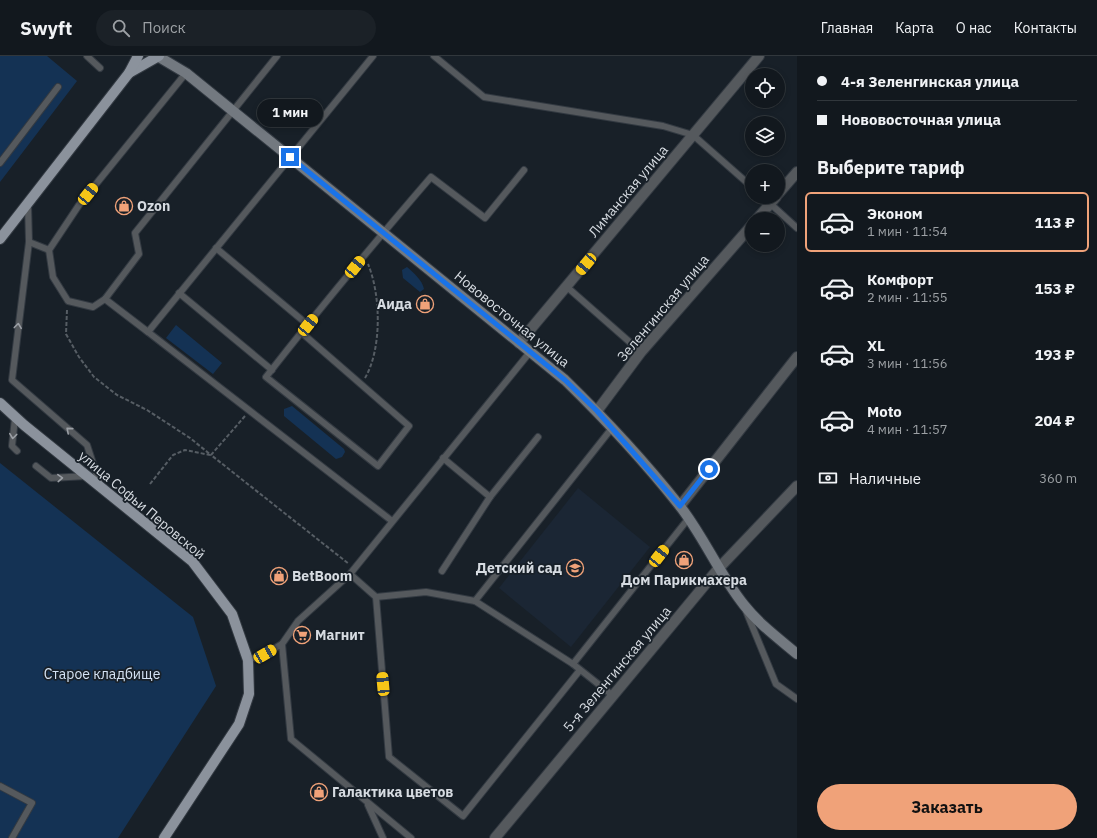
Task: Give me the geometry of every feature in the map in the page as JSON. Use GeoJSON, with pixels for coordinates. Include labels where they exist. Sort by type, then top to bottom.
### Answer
{"type":"FeatureCollection","features":[{"type":"Feature","properties":{"kind":"main road"},"geometry":{"type":"LineString","coordinates":[[0,239],[129,73],[138,56]]}},
{"type":"Feature","properties":{"kind":"main road"},"geometry":{"type":"LineString","coordinates":[[129,73],[159,56]]}},
{"type":"Feature","properties":{"kind":"main road","name":"Нововосточная улица"},"geometry":{"type":"LineString","coordinates":[[159,56],[186,73],[565,380],[597,411],[680,506],[718,569],[743,604],[763,626],[797,654]]}},
{"type":"Feature","properties":{"kind":"main road","name":"улица Софьи Перовской"},"geometry":{"type":"LineString","coordinates":[[0,403],[15,418],[192,561],[232,614],[248,660],[250,694],[239,724],[164,838]]}},
{"type":"Feature","properties":{"kind":"street","name":"Лиманская улица"},"geometry":{"type":"LineString","coordinates":[[519,343],[759,56]]}},
{"type":"Feature","properties":{"kind":"street"},"geometry":{"type":"LineString","coordinates":[[785,186],[797,172]]}},
{"type":"Feature","properties":{"kind":"street","name":"Зеленгинская улица"},"geometry":{"type":"LineString","coordinates":[[597,411],[642,352],[745,232]]}},
{"type":"Feature","properties":{"kind":"street"},"geometry":{"type":"LineString","coordinates":[[680,506],[797,357]]}},
{"type":"Feature","properties":{"kind":"street","name":"5-я Зеленгинская улица"},"geometry":{"type":"LineString","coordinates":[[495,838],[718,569],[797,486]]}},
{"type":"Feature","properties":{"kind":"lane"},"geometry":{"type":"LineString","coordinates":[[87,56],[100,68]]}},
{"type":"Feature","properties":{"kind":"lane"},"geometry":{"type":"LineString","coordinates":[[186,73],[79,205],[48,250],[53,277],[68,301],[93,308],[105,300],[139,254],[135,232],[277,56]]}},
{"type":"Feature","properties":{"kind":"lane"},"geometry":{"type":"LineString","coordinates":[[148,332],[373,56]]}},
{"type":"Feature","properties":{"kind":"lane"},"geometry":{"type":"LineString","coordinates":[[434,56],[484,97],[664,126],[692,135],[745,181]]}},
{"type":"Feature","properties":{"kind":"lane"},"geometry":{"type":"LineString","coordinates":[[0,163],[58,87]]}},
{"type":"Feature","properties":{"kind":"lane"},"geometry":{"type":"LineString","coordinates":[[302,333],[410,426],[378,466],[266,377],[364,256],[431,177],[485,218],[524,170]]}},
{"type":"Feature","properties":{"kind":"lane"},"geometry":{"type":"LineString","coordinates":[[28,202],[29,242],[12,380],[87,444],[101,486]]}},
{"type":"Feature","properties":{"kind":"lane"},"geometry":{"type":"LineString","coordinates":[[775,204],[797,228]]}},
{"type":"Feature","properties":{"kind":"lane"},"geometry":{"type":"LineString","coordinates":[[29,242],[48,250]]}},
{"type":"Feature","properties":{"kind":"lane"},"geometry":{"type":"LineString","coordinates":[[216,248],[308,325]]}},
{"type":"Feature","properties":{"kind":"lane"},"geometry":{"type":"LineString","coordinates":[[567,287],[642,352]]}},
{"type":"Feature","properties":{"kind":"lane"},"geometry":{"type":"LineString","coordinates":[[179,293],[272,370]]}},
{"type":"Feature","properties":{"kind":"lane"},"geometry":{"type":"LineString","coordinates":[[105,300],[392,521]]}},
{"type":"Feature","properties":{"kind":"lane"},"geometry":{"type":"LineString","coordinates":[[248,660],[265,654],[282,644],[298,621],[352,571],[530,352]]}},
{"type":"Feature","properties":{"kind":"lane"},"geometry":{"type":"LineString","coordinates":[[15,418],[12,446],[17,451]]}},
{"type":"Feature","properties":{"kind":"lane"},"geometry":{"type":"LineString","coordinates":[[474,601],[612,428]]}},
{"type":"Feature","properties":{"kind":"lane"},"geometry":{"type":"LineString","coordinates":[[442,571],[490,497],[538,437]]}},
{"type":"Feature","properties":{"kind":"lane"},"geometry":{"type":"LineString","coordinates":[[443,458],[490,497]]}},
{"type":"Feature","properties":{"kind":"lane"},"geometry":{"type":"LineString","coordinates":[[36,466],[51,478],[87,476]]}},
{"type":"Feature","properties":{"kind":"lane"},"geometry":{"type":"LineString","coordinates":[[573,664],[688,519]]}},
{"type":"Feature","properties":{"kind":"lane"},"geometry":{"type":"LineString","coordinates":[[352,571],[376,597],[389,757],[463,816],[580,670]]}},
{"type":"Feature","properties":{"kind":"lane"},"geometry":{"type":"LineString","coordinates":[[376,597],[426,592],[474,601],[573,664],[612,695]]}},
{"type":"Feature","properties":{"kind":"lane"},"geometry":{"type":"LineString","coordinates":[[743,604],[776,684],[797,699]]}},
{"type":"Feature","properties":{"kind":"lane"},"geometry":{"type":"LineString","coordinates":[[282,644],[291,739],[411,838]]}},
{"type":"Feature","properties":{"kind":"lane"},"geometry":{"type":"LineString","coordinates":[[0,786],[32,803],[12,838]]}},
{"type":"Feature","properties":{"kind":"lane"},"geometry":{"type":"LineString","coordinates":[[367,802],[383,838]]}},
{"type":"Feature","properties":{"kind":"path"},"geometry":{"type":"LineString","coordinates":[[362,385],[369,372],[376,350],[378,307],[371,273],[364,256]]}},
{"type":"Feature","properties":{"kind":"path"},"geometry":{"type":"LineString","coordinates":[[68,301],[66,334],[79,357],[94,377],[117,395],[147,410],[190,438],[352,571]]}},
{"type":"Feature","properties":{"kind":"path"},"geometry":{"type":"LineString","coordinates":[[211,455],[238,423],[250,412]]}},
{"type":"Feature","properties":{"kind":"path"},"geometry":{"type":"LineString","coordinates":[[150,484],[173,455],[185,450],[211,455]]}},
{"type":"Feature","properties":{"kind":"shaded area","name":"Детский сад"},"geometry":{"type":"Polygon","coordinates":[[[578,488],[650,547],[571,647],[499,588],[578,488]]]}},
{"type":"Feature","properties":{"kind":"green space"},"geometry":{"type":"Polygon","coordinates":[[[0,56],[47,56],[77,81],[0,182],[0,56]]]}},
{"type":"Feature","properties":{"kind":"green space"},"geometry":{"type":"Polygon","coordinates":[[[407,267],[420,280],[424,289],[420,292],[403,278],[402,270],[407,267]]]}},
{"type":"Feature","properties":{"kind":"green space"},"geometry":{"type":"Polygon","coordinates":[[[176,325],[222,363],[213,374],[166,338],[176,325]]]}},
{"type":"Feature","properties":{"kind":"green space"},"geometry":{"type":"Polygon","coordinates":[[[292,406],[344,449],[345,452],[342,457],[336,459],[284,416],[284,409],[292,406]]]}},
{"type":"Feature","properties":{"kind":"green space","name":"Старое кладбище"},"geometry":{"type":"Polygon","coordinates":[[[0,463],[193,617],[216,686],[118,838],[0,838],[0,463]]]}},
{"type":"Feature","properties":{"kind":"place","name":"Ozon"},"geometry":{"type":"Point","coordinates":[124,206]}},
{"type":"Feature","properties":{"kind":"place","name":"Аида"},"geometry":{"type":"Point","coordinates":[425,304]}},
{"type":"Feature","properties":{"kind":"place","name":"Дом Парикмахера"},"geometry":{"type":"Point","coordinates":[684,560]}},
{"type":"Feature","properties":{"kind":"place","name":"Детский сад"},"geometry":{"type":"Point","coordinates":[575,568]}},
{"type":"Feature","properties":{"kind":"place","name":"BetBoom"},"geometry":{"type":"Point","coordinates":[279,576]}},
{"type":"Feature","properties":{"kind":"place","name":"Магнит"},"geometry":{"type":"Point","coordinates":[302,635]}},
{"type":"Feature","properties":{"kind":"place","name":"Галактика цветов"},"geometry":{"type":"Point","coordinates":[319,792]}},
{"type":"Feature","properties":{"kind":"route"},"geometry":{"type":"LineString","coordinates":[[290,157],[565,380],[597,411],[680,506],[709,469]]}}]}
